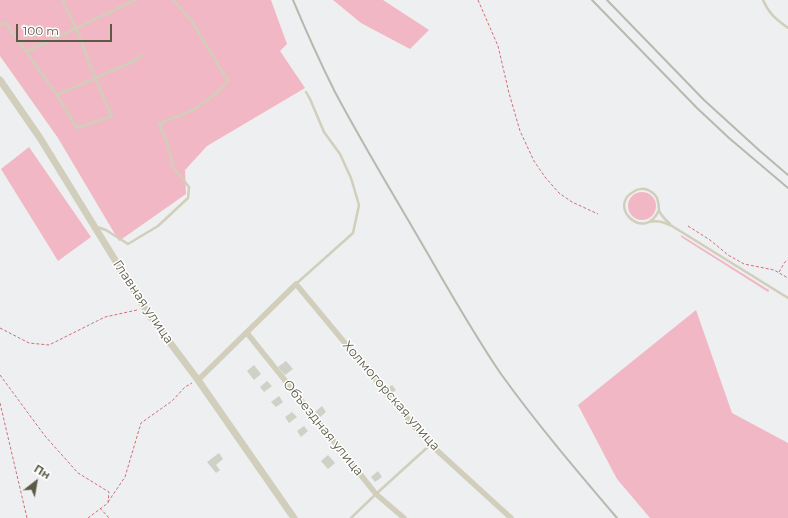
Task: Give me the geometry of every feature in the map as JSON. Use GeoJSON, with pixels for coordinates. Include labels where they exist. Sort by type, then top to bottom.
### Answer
{"type":"FeatureCollection","features":[{"type":"Feature","properties":{"kind":"street","name":"Главная улица"},"geometry":{"type":"LineString","coordinates":[[0,80],[40,138],[147,312],[198,380],[294,518]]}},
{"type":"Feature","properties":{"kind":"street"},"geometry":{"type":"LineString","coordinates":[[198,380],[296,284]]}},
{"type":"Feature","properties":{"kind":"street","name":"Холмогорская улица"},"geometry":{"type":"LineString","coordinates":[[296,284],[418,431],[430,444],[511,518]]}},
{"type":"Feature","properties":{"kind":"street","name":"Объездная улица"},"geometry":{"type":"LineString","coordinates":[[246,333],[376,494],[404,518]]}},
{"type":"Feature","properties":{"kind":"lane"},"geometry":{"type":"LineString","coordinates":[[0,25],[6,23],[57,95],[77,128],[112,116],[63,0]]}},
{"type":"Feature","properties":{"kind":"lane"},"geometry":{"type":"LineString","coordinates":[[26,52],[135,0]]}},
{"type":"Feature","properties":{"kind":"lane"},"geometry":{"type":"LineString","coordinates":[[93,225],[106,230],[128,244],[158,226],[188,198],[189,188],[173,167],[167,142],[159,124],[193,110],[217,93],[228,81],[191,20],[173,0]]}},
{"type":"Feature","properties":{"kind":"lane"},"geometry":{"type":"LineString","coordinates":[[763,0],[771,14],[788,28]]}},
{"type":"Feature","properties":{"kind":"lane"},"geometry":{"type":"LineString","coordinates":[[57,95],[134,61],[142,55]]}},
{"type":"Feature","properties":{"kind":"lane"},"geometry":{"type":"LineString","coordinates":[[296,284],[353,233],[359,205],[351,178],[340,154],[324,132],[306,92]]}},
{"type":"Feature","properties":{"kind":"lane"},"geometry":{"type":"LineString","coordinates":[[649,222],[657,215],[659,210],[658,199],[651,191],[646,189],[635,190],[627,197],[624,208],[629,218],[633,221],[643,224],[662,221],[788,298]]}},
{"type":"Feature","properties":{"kind":"lane"},"geometry":{"type":"LineString","coordinates":[[659,210],[672,226]]}},
{"type":"Feature","properties":{"kind":"lane"},"geometry":{"type":"LineString","coordinates":[[351,518],[430,444]]}},
{"type":"Feature","properties":{"kind":"path"},"geometry":{"type":"LineString","coordinates":[[478,0],[498,46],[520,131],[534,162],[559,193],[572,202],[598,214]]}},
{"type":"Feature","properties":{"kind":"path"},"geometry":{"type":"LineString","coordinates":[[688,226],[710,240],[728,255],[744,264],[774,270],[788,278]]}},
{"type":"Feature","properties":{"kind":"path"},"geometry":{"type":"LineString","coordinates":[[779,272],[788,260]]}},
{"type":"Feature","properties":{"kind":"path"},"geometry":{"type":"LineString","coordinates":[[0,328],[29,343],[49,345],[105,317],[136,310],[147,312]]}},
{"type":"Feature","properties":{"kind":"path"},"geometry":{"type":"LineString","coordinates":[[0,375],[45,436],[78,473],[109,492],[108,503]]}},
{"type":"Feature","properties":{"kind":"path"},"geometry":{"type":"LineString","coordinates":[[88,518],[108,503],[125,477],[141,423],[172,401],[185,387],[198,380]]}},
{"type":"Feature","properties":{"kind":"path"},"geometry":{"type":"LineString","coordinates":[[0,403],[27,518]]}},
{"type":"Feature","properties":{"kind":"path"},"geometry":{"type":"LineString","coordinates":[[100,508],[109,518]]}},
{"type":"Feature","properties":{"kind":"shaded area"},"geometry":{"type":"Polygon","coordinates":[[[0,0],[271,0],[287,44],[280,51],[305,88],[207,146],[185,170],[186,194],[119,241],[58,138],[0,56],[0,0]]]}},
{"type":"Feature","properties":{"kind":"shaded area"},"geometry":{"type":"Polygon","coordinates":[[[333,0],[383,0],[429,30],[410,49],[361,23],[333,0]]]}},
{"type":"Feature","properties":{"kind":"shaded area"},"geometry":{"type":"Polygon","coordinates":[[[29,147],[91,237],[58,261],[1,169],[29,147]]]}},
{"type":"Feature","properties":{"kind":"shaded area"},"geometry":{"type":"Polygon","coordinates":[[[642,192],[652,196],[656,206],[652,216],[642,220],[632,216],[628,206],[632,196],[642,192]]]}},
{"type":"Feature","properties":{"kind":"shaded area"},"geometry":{"type":"Polygon","coordinates":[[[681,235],[769,291],[768,292],[681,237],[681,235]]]}},
{"type":"Feature","properties":{"kind":"shaded area"},"geometry":{"type":"Polygon","coordinates":[[[696,310],[732,413],[788,443],[788,518],[650,518],[617,479],[578,405],[696,310]]]}},
{"type":"Feature","properties":{"kind":"building"},"geometry":{"type":"Polygon","coordinates":[[[286,361],[293,369],[285,375],[278,367],[286,361]]]}},
{"type":"Feature","properties":{"kind":"building"},"geometry":{"type":"Polygon","coordinates":[[[254,365],[261,374],[254,380],[247,371],[254,365]]]}},
{"type":"Feature","properties":{"kind":"building"},"geometry":{"type":"Polygon","coordinates":[[[267,381],[272,386],[264,392],[260,387],[267,381]]]}},
{"type":"Feature","properties":{"kind":"building"},"geometry":{"type":"Polygon","coordinates":[[[392,385],[396,390],[392,393],[388,388],[392,385]]]}},
{"type":"Feature","properties":{"kind":"building"},"geometry":{"type":"Polygon","coordinates":[[[279,396],[283,402],[276,407],[271,402],[279,396]]]}},
{"type":"Feature","properties":{"kind":"building"},"geometry":{"type":"Polygon","coordinates":[[[322,406],[326,412],[319,418],[315,412],[322,406]]]}},
{"type":"Feature","properties":{"kind":"building"},"geometry":{"type":"Polygon","coordinates":[[[292,412],[297,417],[289,423],[285,417],[292,412]]]}},
{"type":"Feature","properties":{"kind":"building"},"geometry":{"type":"Polygon","coordinates":[[[304,426],[308,431],[301,437],[297,431],[304,426]]]}},
{"type":"Feature","properties":{"kind":"building"},"geometry":{"type":"Polygon","coordinates":[[[219,453],[223,459],[216,465],[220,470],[216,473],[207,462],[219,453]]]}},
{"type":"Feature","properties":{"kind":"building"},"geometry":{"type":"Polygon","coordinates":[[[328,455],[335,463],[328,469],[321,461],[328,455]]]}},
{"type":"Feature","properties":{"kind":"building"},"geometry":{"type":"Polygon","coordinates":[[[378,471],[382,477],[375,482],[371,477],[378,471]]]}},
{"type":"Feature","properties":{"kind":"railway"},"geometry":{"type":"LineString","coordinates":[[293,0],[335,92],[365,147],[479,340],[501,374],[529,411],[617,518]]}},
{"type":"Feature","properties":{"kind":"railway"},"geometry":{"type":"LineString","coordinates":[[592,0],[697,108],[729,138],[788,188]]}},
{"type":"Feature","properties":{"kind":"railway"},"geometry":{"type":"LineString","coordinates":[[607,0],[704,100],[788,175]]}}]}
